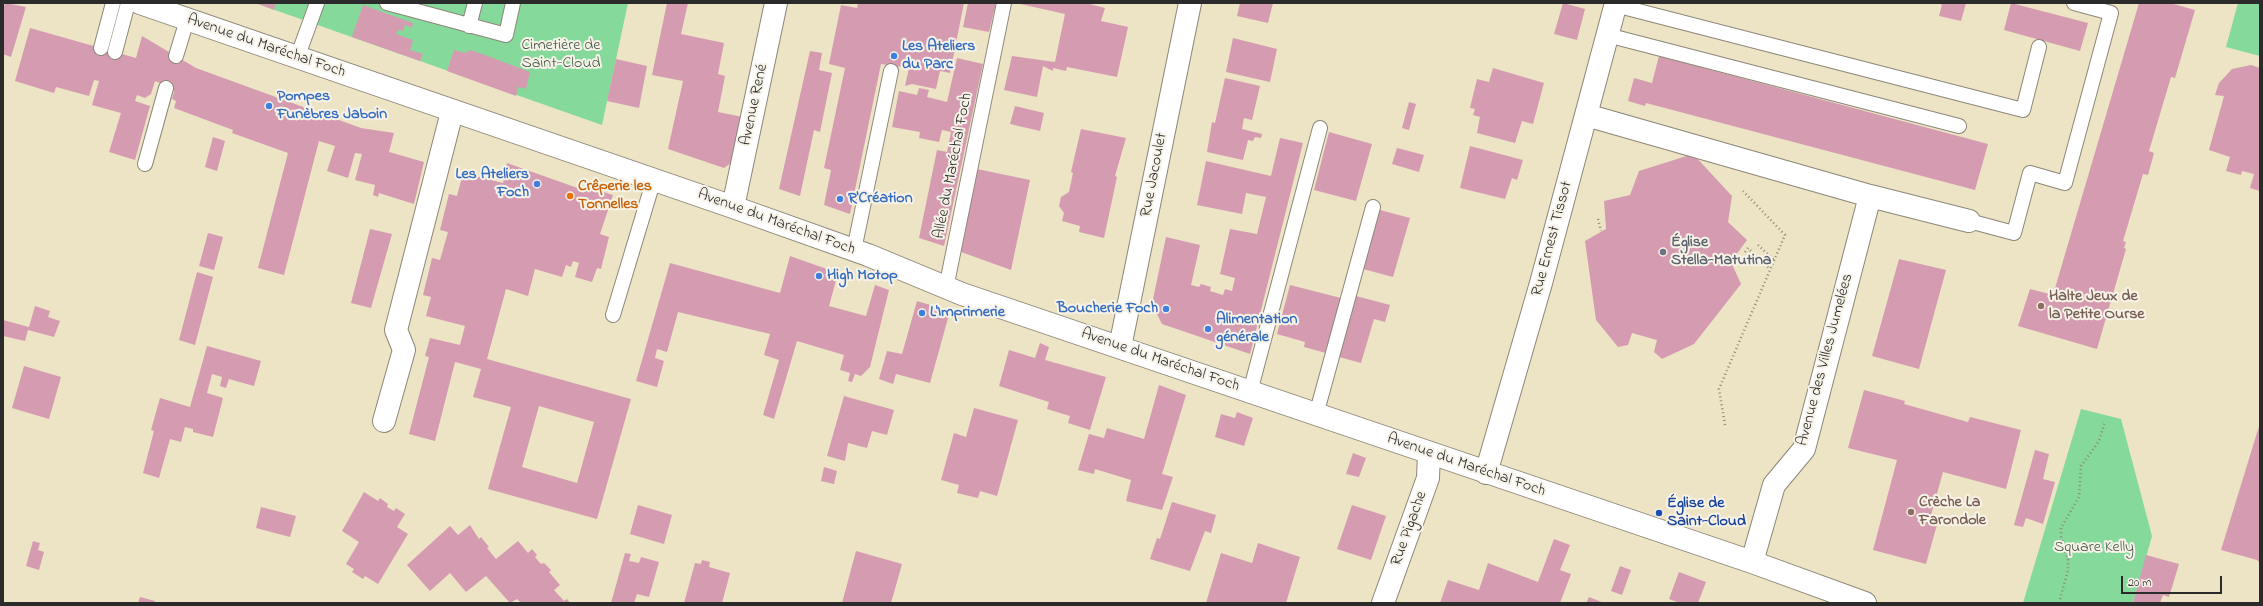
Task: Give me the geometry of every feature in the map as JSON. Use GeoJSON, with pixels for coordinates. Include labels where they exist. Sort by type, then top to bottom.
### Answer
{"type":"FeatureCollection","features":[{"type":"Feature","properties":{"kind":"street","name":"Avenue du Maréchal Foch"},"geometry":{"type":"LineString","coordinates":[[140,3],[452,112],[733,207],[854,250],[946,288],[1486,473],[1752,562],[1865,603]]}},
{"type":"Feature","properties":{"kind":"street","name":"Avenue René"},"geometry":{"type":"LineString","coordinates":[[733,207],[776,3]]}},
{"type":"Feature","properties":{"kind":"street","name":"Rue Jacoulet"},"geometry":{"type":"LineString","coordinates":[[1120,347],[1190,3]]}},
{"type":"Feature","properties":{"kind":"street","name":"Rue Ernest Tissot"},"geometry":{"type":"LineString","coordinates":[[1486,473],[1541,283],[1616,4]]}},
{"type":"Feature","properties":{"kind":"street"},"geometry":{"type":"LineString","coordinates":[[384,421],[404,350],[396,330],[452,112]]}},
{"type":"Feature","properties":{"kind":"street"},"geometry":{"type":"LineString","coordinates":[[1586,115],[1870,196],[1969,221]]}},
{"type":"Feature","properties":{"kind":"street","name":"Avenue des Villes Jumelées"},"geometry":{"type":"LineString","coordinates":[[1752,562],[1774,485],[1804,449],[1870,196]]}},
{"type":"Feature","properties":{"kind":"street","name":"Rue Pigache"},"geometry":{"type":"LineString","coordinates":[[1383,603],[1428,478],[1429,453]]}},
{"type":"Feature","properties":{"kind":"lane"},"geometry":{"type":"LineString","coordinates":[[101,48],[113,3]]}},
{"type":"Feature","properties":{"kind":"lane"},"geometry":{"type":"LineString","coordinates":[[115,52],[128,3]]}},
{"type":"Feature","properties":{"kind":"lane"},"geometry":{"type":"LineString","coordinates":[[297,58],[316,3]]}},
{"type":"Feature","properties":{"kind":"lane"},"geometry":{"type":"LineString","coordinates":[[388,3],[506,35],[513,3]]}},
{"type":"Feature","properties":{"kind":"lane"},"geometry":{"type":"LineString","coordinates":[[470,26],[475,3]]}},
{"type":"Feature","properties":{"kind":"lane","name":"Allée du Maréchal Foch"},"geometry":{"type":"LineString","coordinates":[[946,288],[1004,3]]}},
{"type":"Feature","properties":{"kind":"lane"},"geometry":{"type":"LineString","coordinates":[[1969,221],[2014,233],[2030,173],[2065,183],[2111,13],[2074,3]]}},
{"type":"Feature","properties":{"kind":"lane"},"geometry":{"type":"LineString","coordinates":[[1616,4],[2023,110],[2039,47]]}},
{"type":"Feature","properties":{"kind":"lane"},"geometry":{"type":"LineString","coordinates":[[176,56],[187,20]]}},
{"type":"Feature","properties":{"kind":"lane"},"geometry":{"type":"LineString","coordinates":[[1607,35],[1959,126]]}},
{"type":"Feature","properties":{"kind":"lane"},"geometry":{"type":"LineString","coordinates":[[854,250],[890,71]]}},
{"type":"Feature","properties":{"kind":"lane"},"geometry":{"type":"LineString","coordinates":[[145,164],[166,88]]}},
{"type":"Feature","properties":{"kind":"lane"},"geometry":{"type":"LineString","coordinates":[[1250,392],[1320,128]]}},
{"type":"Feature","properties":{"kind":"lane"},"geometry":{"type":"LineString","coordinates":[[613,316],[654,180]]}},
{"type":"Feature","properties":{"kind":"lane"},"geometry":{"type":"LineString","coordinates":[[1316,415],[1373,206]]}},
{"type":"Feature","properties":{"kind":"path"},"geometry":{"type":"LineString","coordinates":[[1725,425],[1719,389],[1785,236],[1742,189]]}},
{"type":"Feature","properties":{"kind":"path"},"geometry":{"type":"LineString","coordinates":[[1598,219],[1601,232]]}},
{"type":"Feature","properties":{"kind":"path"},"geometry":{"type":"LineString","coordinates":[[1758,245],[1774,260]]}},
{"type":"Feature","properties":{"kind":"path"},"geometry":{"type":"LineString","coordinates":[[1745,252],[1748,248],[1770,269]]}},
{"type":"Feature","properties":{"kind":"path"},"geometry":{"type":"LineString","coordinates":[[2059,603],[2068,570],[2068,560],[2061,538],[2061,528],[2079,497],[2081,466],[2099,441],[2104,421]]}},
{"type":"Feature","properties":{"kind":"green space","name":"Cimetière de Saint-Cloud"},"geometry":{"type":"Polygon","coordinates":[[[255,3],[628,3],[602,125],[255,3]]]}},
{"type":"Feature","properties":{"kind":"green space"},"geometry":{"type":"Polygon","coordinates":[[[2238,3],[2260,3],[2260,56],[2226,47],[2238,3]]]}},
{"type":"Feature","properties":{"kind":"green space","name":"Square Kelly"},"geometry":{"type":"Polygon","coordinates":[[[2081,409],[2121,419],[2152,536],[2133,603],[2023,603],[2081,409]]]}},
{"type":"Feature","properties":{"kind":"building"},"geometry":{"type":"Polygon","coordinates":[[[5,3],[26,7],[11,57],[3,54],[3,10],[5,3]]]}},
{"type":"Feature","properties":{"kind":"building"},"geometry":{"type":"Polygon","coordinates":[[[256,3],[276,3],[274,10],[256,3]]]}},
{"type":"Feature","properties":{"kind":"building"},"geometry":{"type":"Polygon","coordinates":[[[667,3],[688,3],[681,34],[724,43],[718,74],[725,76],[718,112],[743,117],[734,161],[724,168],[668,149],[683,81],[652,75],[667,3]]]}},
{"type":"Feature","properties":{"kind":"building"},"geometry":{"type":"Polygon","coordinates":[[[858,3],[964,3],[950,73],[940,71],[936,89],[912,84],[905,86],[909,68],[881,64],[850,214],[824,205],[831,170],[824,168],[845,68],[829,64],[841,5],[857,8],[858,3]]]}},
{"type":"Feature","properties":{"kind":"building"},"geometry":{"type":"Polygon","coordinates":[[[968,3],[996,3],[989,32],[963,27],[968,3]]]}},
{"type":"Feature","properties":{"kind":"building"},"geometry":{"type":"Polygon","coordinates":[[[1016,3],[1086,3],[1105,8],[1101,21],[1128,27],[1117,77],[1067,67],[1066,71],[1053,68],[1053,71],[1043,66],[1037,97],[1004,90],[1012,56],[1055,62],[1065,14],[1016,3]]]}},
{"type":"Feature","properties":{"kind":"building"},"geometry":{"type":"Polygon","coordinates":[[[1240,3],[1273,3],[1268,23],[1237,16],[1240,3]]]}},
{"type":"Feature","properties":{"kind":"building"},"geometry":{"type":"Polygon","coordinates":[[[1563,3],[1585,9],[1577,40],[1554,34],[1563,3]]]}},
{"type":"Feature","properties":{"kind":"building"},"geometry":{"type":"Polygon","coordinates":[[[1938,3],[1966,3],[1961,21],[1939,16],[1942,5],[1938,3]]]}},
{"type":"Feature","properties":{"kind":"building"},"geometry":{"type":"Polygon","coordinates":[[[2011,3],[2088,23],[2080,51],[2004,30],[2011,3]]]}},
{"type":"Feature","properties":{"kind":"building"},"geometry":{"type":"Polygon","coordinates":[[[2139,3],[2170,3],[2195,10],[2175,78],[2171,77],[2149,151],[2154,153],[2148,175],[2143,174],[2123,241],[2126,242],[2124,248],[2126,249],[2097,349],[2018,326],[2030,289],[2053,295],[2139,3]]]}},
{"type":"Feature","properties":{"kind":"building"},"geometry":{"type":"Polygon","coordinates":[[[363,5],[413,23],[412,28],[405,25],[403,31],[398,30],[396,34],[413,40],[410,50],[423,54],[420,61],[352,37],[363,5]]]}},
{"type":"Feature","properties":{"kind":"building"},"geometry":{"type":"Polygon","coordinates":[[[30,28],[136,58],[142,36],[196,68],[361,128],[394,133],[389,152],[424,162],[414,204],[379,193],[378,197],[373,195],[375,185],[355,180],[362,154],[355,153],[348,178],[327,171],[335,146],[319,141],[284,275],[258,268],[288,153],[232,133],[233,130],[174,108],[176,101],[172,99],[174,91],[159,86],[160,83],[155,81],[151,94],[145,98],[137,95],[135,101],[150,106],[135,160],[109,152],[121,113],[92,105],[99,81],[94,80],[89,96],[56,87],[54,93],[15,81],[30,28]]]}},
{"type":"Feature","properties":{"kind":"building"},"geometry":{"type":"Polygon","coordinates":[[[1233,38],[1277,49],[1270,82],[1226,72],[1233,38]]]}},
{"type":"Feature","properties":{"kind":"building"},"geometry":{"type":"Polygon","coordinates":[[[454,50],[465,53],[470,50],[530,72],[526,89],[518,87],[516,96],[447,71],[454,50]]]}},
{"type":"Feature","properties":{"kind":"building"},"geometry":{"type":"Polygon","coordinates":[[[810,51],[822,53],[819,70],[832,73],[820,132],[814,130],[800,196],[779,189],[810,51]]]}},
{"type":"Feature","properties":{"kind":"building"},"geometry":{"type":"Polygon","coordinates":[[[1659,56],[1988,144],[1975,190],[1646,103],[1645,106],[1628,101],[1634,78],[1652,83],[1659,56]]]}},
{"type":"Feature","properties":{"kind":"building"},"geometry":{"type":"Polygon","coordinates":[[[957,58],[983,64],[944,246],[919,238],[937,150],[947,152],[951,132],[942,130],[939,142],[919,138],[920,132],[892,127],[899,91],[917,95],[919,88],[929,90],[927,97],[947,102],[957,58]]]}},
{"type":"Feature","properties":{"kind":"building"},"geometry":{"type":"Polygon","coordinates":[[[616,59],[647,66],[639,108],[607,101],[616,59]]]}},
{"type":"Feature","properties":{"kind":"building"},"geometry":{"type":"Polygon","coordinates":[[[2251,65],[2260,68],[2260,191],[2250,188],[2254,174],[2242,171],[2241,175],[2226,171],[2230,157],[2209,150],[2224,96],[2215,95],[2219,83],[2232,69],[2251,65]]]}},
{"type":"Feature","properties":{"kind":"building"},"geometry":{"type":"Polygon","coordinates":[[[1493,68],[1544,83],[1533,124],[1522,121],[1515,143],[1477,133],[1480,117],[1473,115],[1475,109],[1470,108],[1477,79],[1489,82],[1493,68]]]}},
{"type":"Feature","properties":{"kind":"building"},"geometry":{"type":"Polygon","coordinates":[[[1225,78],[1260,86],[1252,120],[1244,118],[1242,129],[1262,134],[1261,138],[1255,137],[1253,141],[1248,140],[1243,160],[1207,152],[1212,122],[1215,123],[1225,78]]]}},
{"type":"Feature","properties":{"kind":"building"},"geometry":{"type":"Polygon","coordinates":[[[1409,102],[1416,104],[1409,130],[1402,128],[1409,102]]]}},
{"type":"Feature","properties":{"kind":"building"},"geometry":{"type":"Polygon","coordinates":[[[1015,106],[1044,113],[1040,131],[1010,124],[1015,106]]]}},
{"type":"Feature","properties":{"kind":"building"},"geometry":{"type":"Polygon","coordinates":[[[1081,129],[1126,138],[1115,176],[1117,177],[1104,238],[1079,232],[1080,226],[1062,221],[1064,213],[1059,206],[1061,197],[1069,192],[1073,173],[1071,172],[1081,129]]]}},
{"type":"Feature","properties":{"kind":"building"},"geometry":{"type":"Polygon","coordinates":[[[1329,132],[1372,144],[1356,201],[1314,190],[1329,132]]]}},
{"type":"Feature","properties":{"kind":"building"},"geometry":{"type":"Polygon","coordinates":[[[213,137],[225,141],[217,171],[205,167],[213,137]]]}},
{"type":"Feature","properties":{"kind":"building"},"geometry":{"type":"Polygon","coordinates":[[[1280,138],[1303,143],[1250,354],[1162,324],[1152,304],[1166,237],[1200,245],[1191,285],[1199,287],[1201,284],[1211,287],[1210,291],[1223,295],[1225,289],[1232,291],[1235,278],[1220,274],[1230,229],[1257,234],[1266,197],[1246,193],[1242,214],[1197,205],[1206,161],[1271,176],[1280,138]]]}},
{"type":"Feature","properties":{"kind":"building"},"geometry":{"type":"Polygon","coordinates":[[[1470,146],[1523,160],[1517,180],[1512,178],[1505,199],[1460,188],[1470,146]]]}},
{"type":"Feature","properties":{"kind":"building"},"geometry":{"type":"Polygon","coordinates":[[[1397,148],[1424,155],[1419,172],[1392,164],[1397,148]]]}},
{"type":"Feature","properties":{"kind":"building","name":"Église Stella-Matutina"},"geometry":{"type":"Polygon","coordinates":[[[1693,154],[1732,196],[1728,222],[1747,240],[1731,262],[1741,284],[1694,344],[1662,359],[1654,352],[1657,340],[1632,333],[1628,345],[1618,347],[1596,320],[1585,241],[1606,229],[1604,201],[1630,195],[1639,171],[1693,154]]]}},
{"type":"Feature","properties":{"kind":"building"},"geometry":{"type":"Polygon","coordinates":[[[507,163],[586,191],[587,187],[613,195],[600,234],[609,237],[601,269],[597,268],[592,282],[575,277],[579,263],[573,261],[571,267],[566,265],[562,277],[535,269],[528,296],[506,289],[487,359],[631,399],[597,519],[488,489],[511,407],[473,397],[481,369],[455,362],[435,441],[409,434],[429,357],[425,356],[430,338],[460,345],[465,326],[426,316],[431,297],[423,295],[432,258],[440,260],[448,232],[440,230],[449,194],[457,196],[463,173],[503,183],[507,163]],[[539,406],[522,467],[577,483],[594,422],[539,406]]]}},
{"type":"Feature","properties":{"kind":"building"},"geometry":{"type":"Polygon","coordinates":[[[977,169],[1030,180],[1011,270],[961,252],[977,169]]]}},
{"type":"Feature","properties":{"kind":"building"},"geometry":{"type":"Polygon","coordinates":[[[1380,210],[1410,218],[1393,277],[1363,269],[1380,210]]]}},
{"type":"Feature","properties":{"kind":"building"},"geometry":{"type":"Polygon","coordinates":[[[370,229],[392,234],[371,308],[351,303],[370,229]]]}},
{"type":"Feature","properties":{"kind":"building"},"geometry":{"type":"Polygon","coordinates":[[[208,233],[223,237],[214,270],[199,266],[208,233]]]}},
{"type":"Feature","properties":{"kind":"building"},"geometry":{"type":"Polygon","coordinates":[[[790,256],[838,273],[829,306],[866,316],[875,285],[889,290],[870,367],[861,376],[855,374],[852,382],[848,381],[850,373],[840,370],[844,355],[797,341],[774,419],[763,415],[779,360],[764,355],[770,334],[678,312],[667,352],[657,349],[655,358],[664,361],[657,387],[636,381],[670,263],[780,293],[790,256]]]}},
{"type":"Feature","properties":{"kind":"building"},"geometry":{"type":"Polygon","coordinates":[[[1899,259],[1946,270],[1919,369],[1872,356],[1899,259]]]}},
{"type":"Feature","properties":{"kind":"building"},"geometry":{"type":"Polygon","coordinates":[[[197,272],[213,277],[195,345],[179,340],[197,272]]]}},
{"type":"Feature","properties":{"kind":"building"},"geometry":{"type":"Polygon","coordinates":[[[1290,285],[1341,298],[1326,353],[1304,347],[1305,342],[1277,334],[1290,285]]]}},
{"type":"Feature","properties":{"kind":"building"},"geometry":{"type":"Polygon","coordinates":[[[1356,296],[1390,305],[1385,322],[1374,319],[1361,363],[1339,357],[1356,296]]]}},
{"type":"Feature","properties":{"kind":"building"},"geometry":{"type":"Polygon","coordinates":[[[917,301],[950,311],[930,383],[896,374],[893,384],[879,379],[887,351],[902,354],[917,301]]]}},
{"type":"Feature","properties":{"kind":"building"},"geometry":{"type":"Polygon","coordinates":[[[35,306],[50,311],[48,317],[60,321],[54,337],[28,330],[25,341],[3,336],[3,320],[29,327],[35,306]]]}},
{"type":"Feature","properties":{"kind":"building"},"geometry":{"type":"Polygon","coordinates":[[[1040,343],[1049,347],[1045,360],[1106,377],[1090,430],[1068,423],[1070,416],[1047,409],[1049,402],[999,386],[1009,350],[1035,358],[1040,343]]]}},
{"type":"Feature","properties":{"kind":"building"},"geometry":{"type":"Polygon","coordinates":[[[207,346],[261,361],[254,386],[229,379],[226,388],[220,386],[222,377],[212,374],[207,393],[223,398],[213,437],[193,432],[193,429],[185,427],[181,442],[170,439],[159,478],[143,473],[154,431],[151,430],[160,398],[190,407],[207,346]]]}},
{"type":"Feature","properties":{"kind":"building"},"geometry":{"type":"Polygon","coordinates":[[[24,366],[61,377],[49,419],[12,408],[24,366]]]}},
{"type":"Feature","properties":{"kind":"building"},"geometry":{"type":"Polygon","coordinates":[[[1159,385],[1186,395],[1162,474],[1173,477],[1162,510],[1126,501],[1131,480],[1095,469],[1094,474],[1078,470],[1089,434],[1104,438],[1107,428],[1144,439],[1159,385]]]}},
{"type":"Feature","properties":{"kind":"building"},"geometry":{"type":"Polygon","coordinates":[[[1864,390],[1905,401],[1904,404],[1968,422],[1970,417],[2021,430],[2006,489],[1943,472],[1930,519],[1938,521],[1926,564],[1873,550],[1897,460],[1848,448],[1864,390]]]}},
{"type":"Feature","properties":{"kind":"building"},"geometry":{"type":"Polygon","coordinates":[[[844,396],[894,410],[887,435],[872,431],[867,448],[848,443],[845,461],[827,456],[844,396]]]}},
{"type":"Feature","properties":{"kind":"building"},"geometry":{"type":"Polygon","coordinates":[[[974,408],[1018,420],[997,496],[980,491],[978,498],[957,493],[959,485],[941,480],[954,433],[966,437],[974,408]]]}},
{"type":"Feature","properties":{"kind":"building"},"geometry":{"type":"Polygon","coordinates":[[[1237,412],[1253,418],[1244,446],[1215,437],[1221,414],[1235,418],[1237,412]]]}},
{"type":"Feature","properties":{"kind":"building"},"geometry":{"type":"Polygon","coordinates":[[[2260,423],[2260,563],[2257,560],[2221,550],[2260,423]]]}},
{"type":"Feature","properties":{"kind":"building"},"geometry":{"type":"Polygon","coordinates":[[[2035,450],[2049,454],[2043,479],[2055,482],[2043,524],[2026,518],[2023,527],[2014,525],[2035,450]]]}},
{"type":"Feature","properties":{"kind":"building"},"geometry":{"type":"Polygon","coordinates":[[[1353,453],[1366,458],[1359,477],[1346,474],[1353,453]]]}},
{"type":"Feature","properties":{"kind":"building"},"geometry":{"type":"Polygon","coordinates":[[[824,467],[837,471],[834,484],[821,481],[824,467]]]}},
{"type":"Feature","properties":{"kind":"building"},"geometry":{"type":"Polygon","coordinates":[[[364,492],[378,501],[380,498],[388,504],[387,507],[394,511],[396,508],[405,514],[397,527],[408,534],[378,584],[365,576],[363,579],[352,572],[354,569],[346,564],[359,542],[342,531],[364,492]]]}},
{"type":"Feature","properties":{"kind":"building"},"geometry":{"type":"Polygon","coordinates":[[[1172,502],[1216,515],[1211,533],[1205,531],[1190,571],[1150,559],[1157,538],[1160,539],[1172,502]]]}},
{"type":"Feature","properties":{"kind":"building"},"geometry":{"type":"Polygon","coordinates":[[[638,505],[672,515],[664,544],[630,534],[638,505]]]}},
{"type":"Feature","properties":{"kind":"building"},"geometry":{"type":"Polygon","coordinates":[[[1352,505],[1386,516],[1371,560],[1337,549],[1352,505]]]}},
{"type":"Feature","properties":{"kind":"building"},"geometry":{"type":"Polygon","coordinates":[[[261,507],[296,516],[290,537],[256,528],[261,507]]]}},
{"type":"Feature","properties":{"kind":"building"},"geometry":{"type":"Polygon","coordinates":[[[470,525],[479,539],[481,537],[489,547],[487,548],[496,559],[518,541],[528,553],[532,549],[537,555],[535,557],[541,564],[544,563],[551,570],[549,572],[560,585],[554,590],[564,601],[567,599],[570,603],[521,603],[517,599],[510,603],[486,576],[466,592],[450,573],[430,591],[407,565],[450,526],[458,535],[470,525]]]}},
{"type":"Feature","properties":{"kind":"building"},"geometry":{"type":"Polygon","coordinates":[[[1554,539],[1570,545],[1560,570],[1571,574],[1560,603],[1440,603],[1448,580],[1479,590],[1488,563],[1538,582],[1554,539]]]}},
{"type":"Feature","properties":{"kind":"building"},"geometry":{"type":"Polygon","coordinates":[[[33,541],[40,543],[38,550],[44,552],[39,570],[26,566],[33,541]]]}},
{"type":"Feature","properties":{"kind":"building"},"geometry":{"type":"Polygon","coordinates":[[[1258,543],[1300,557],[1286,603],[1206,603],[1221,553],[1252,563],[1258,543]]]}},
{"type":"Feature","properties":{"kind":"building"},"geometry":{"type":"Polygon","coordinates":[[[856,551],[902,564],[891,603],[842,603],[856,551]]]}},
{"type":"Feature","properties":{"kind":"building"},"geometry":{"type":"Polygon","coordinates":[[[625,553],[631,554],[629,561],[639,563],[641,557],[659,562],[649,597],[637,594],[634,603],[611,603],[625,553]]]}},
{"type":"Feature","properties":{"kind":"building"},"geometry":{"type":"Polygon","coordinates":[[[2146,555],[2179,564],[2169,597],[2163,595],[2160,603],[2133,603],[2146,555]]]}},
{"type":"Feature","properties":{"kind":"building"},"geometry":{"type":"Polygon","coordinates":[[[702,560],[710,562],[709,567],[730,573],[722,603],[684,603],[695,563],[701,564],[702,560]]]}},
{"type":"Feature","properties":{"kind":"building"},"geometry":{"type":"Polygon","coordinates":[[[1620,566],[1631,570],[1622,595],[1611,591],[1620,566]]]}},
{"type":"Feature","properties":{"kind":"building"},"geometry":{"type":"Polygon","coordinates":[[[1679,572],[1706,582],[1698,603],[1680,603],[1669,599],[1679,572]]]}},
{"type":"Feature","properties":{"kind":"building"},"geometry":{"type":"Polygon","coordinates":[[[140,597],[155,601],[154,603],[138,603],[140,597]]]}},
{"type":"Feature","properties":{"kind":"building"},"geometry":{"type":"Polygon","coordinates":[[[1589,597],[1604,603],[1586,603],[1589,597]]]}},
{"type":"Feature","properties":{"kind":"place","name":"Les Ateliers du Parc"},"geometry":{"type":"Point","coordinates":[894,56]}},
{"type":"Feature","properties":{"kind":"place","name":"Pompes Funèbres Jaboin"},"geometry":{"type":"Point","coordinates":[269,106]}},
{"type":"Feature","properties":{"kind":"place","name":"Les Ateliers Foch"},"geometry":{"type":"Point","coordinates":[537,184]}},
{"type":"Feature","properties":{"kind":"place","name":"Crêperie les Tonnelles"},"geometry":{"type":"Point","coordinates":[570,196]}},
{"type":"Feature","properties":{"kind":"place","name":"R'Création"},"geometry":{"type":"Point","coordinates":[840,199]}},
{"type":"Feature","properties":{"kind":"place","name":"Église Stella-Matutina"},"geometry":{"type":"Point","coordinates":[1663,252]}},
{"type":"Feature","properties":{"kind":"place","name":"High Motop"},"geometry":{"type":"Point","coordinates":[819,276]}},
{"type":"Feature","properties":{"kind":"place","name":"Halte Jeux de la Petite Ourse"},"geometry":{"type":"Point","coordinates":[2041,306]}},
{"type":"Feature","properties":{"kind":"place","name":"Boucherie Foch"},"geometry":{"type":"Point","coordinates":[1166,309]}},
{"type":"Feature","properties":{"kind":"place","name":"L'Imprimerie"},"geometry":{"type":"Point","coordinates":[922,313]}},
{"type":"Feature","properties":{"kind":"place","name":"Alimentation générale"},"geometry":{"type":"Point","coordinates":[1208,329]}},
{"type":"Feature","properties":{"kind":"place","name":"Crèche La Farondole"},"geometry":{"type":"Point","coordinates":[1911,512]}},
{"type":"Feature","properties":{"kind":"place","name":"Église de Saint-Cloud"},"geometry":{"type":"Point","coordinates":[1659,513]}}]}
